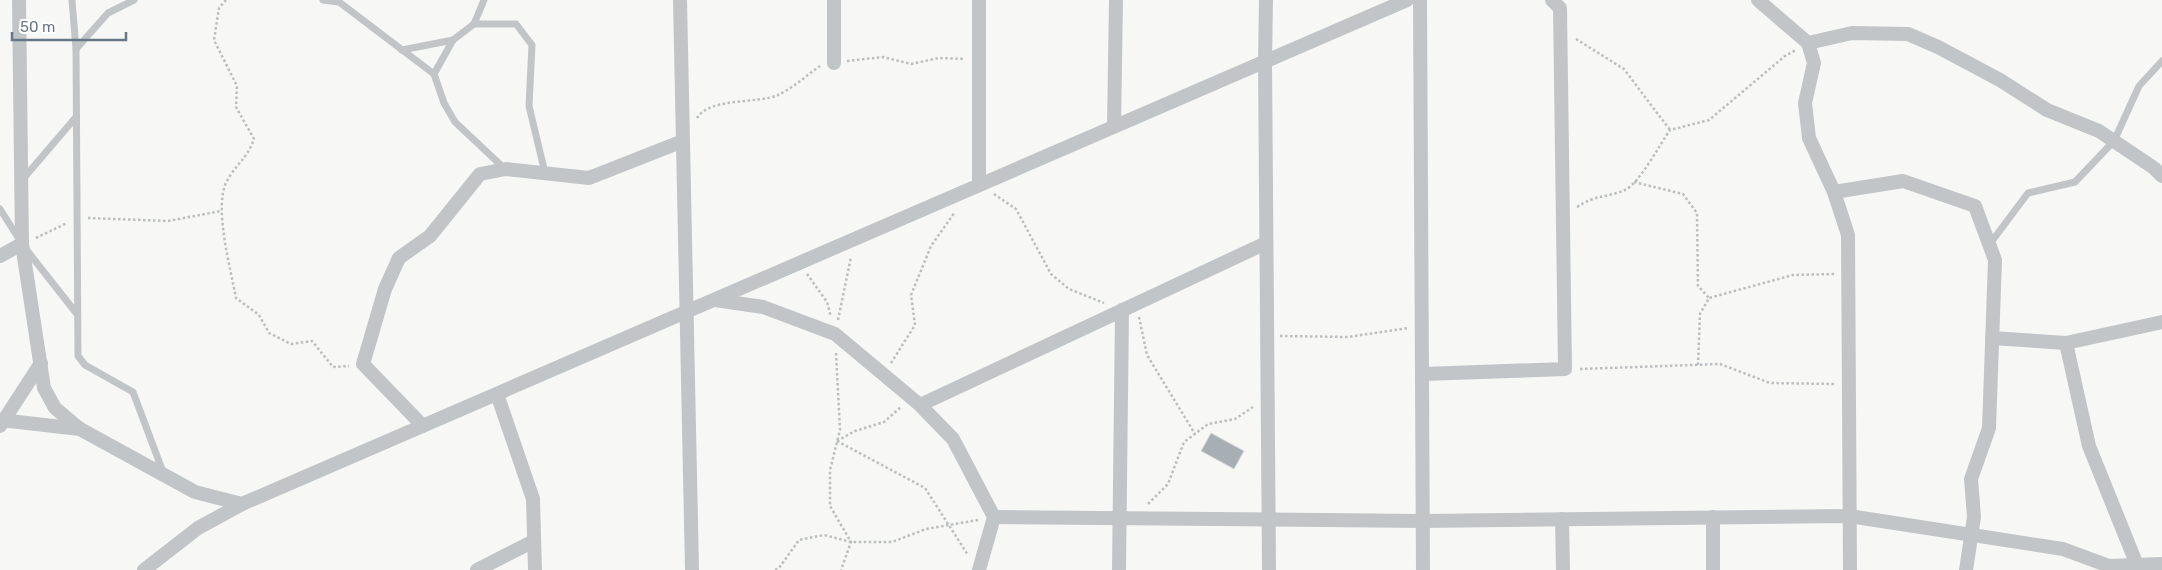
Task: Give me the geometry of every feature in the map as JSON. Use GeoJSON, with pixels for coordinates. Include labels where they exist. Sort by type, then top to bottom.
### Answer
{"type":"FeatureCollection","features":[{"type":"Feature","properties":{"kind":"street"},"geometry":{"type":"LineString","coordinates":[[19,0],[22,244],[44,388],[56,408],[80,429],[195,492],[242,504]]}},
{"type":"Feature","properties":{"kind":"street"},"geometry":{"type":"LineString","coordinates":[[680,0],[692,570]]}},
{"type":"Feature","properties":{"kind":"street"},"geometry":{"type":"LineString","coordinates":[[834,0],[834,63]]}},
{"type":"Feature","properties":{"kind":"street"},"geometry":{"type":"LineString","coordinates":[[979,0],[980,184]]}},
{"type":"Feature","properties":{"kind":"street"},"geometry":{"type":"LineString","coordinates":[[1114,126],[1116,0]]}},
{"type":"Feature","properties":{"kind":"street"},"geometry":{"type":"LineString","coordinates":[[1266,0],[1269,570]]}},
{"type":"Feature","properties":{"kind":"street"},"geometry":{"type":"LineString","coordinates":[[144,570],[198,528],[242,504],[1407,0]]}},
{"type":"Feature","properties":{"kind":"street"},"geometry":{"type":"LineString","coordinates":[[1420,0],[1423,374],[1422,570]]}},
{"type":"Feature","properties":{"kind":"street"},"geometry":{"type":"LineString","coordinates":[[1423,374],[1565,369],[1560,8],[1552,0]]}},
{"type":"Feature","properties":{"kind":"street"},"geometry":{"type":"LineString","coordinates":[[1758,0],[1808,44],[1814,62],[1805,103],[1809,138],[1834,192],[1848,235],[1850,570]]}},
{"type":"Feature","properties":{"kind":"street"},"geometry":{"type":"LineString","coordinates":[[1808,44],[1852,33],[1908,34],[1938,47],[2000,80],[2047,110],[2099,131],[2154,168],[2162,176]]}},
{"type":"Feature","properties":{"kind":"street"},"geometry":{"type":"LineString","coordinates":[[423,426],[363,364],[385,290],[399,258],[430,236],[480,174],[506,169],[589,178],[683,141]]}},
{"type":"Feature","properties":{"kind":"street"},"geometry":{"type":"LineString","coordinates":[[1834,192],[1903,181],[1975,206],[1989,245],[1994,260],[1989,428],[1972,479],[1974,517],[1966,570]]}},
{"type":"Feature","properties":{"kind":"street"},"geometry":{"type":"LineString","coordinates":[[916,402],[1136,304],[1266,243]]}},
{"type":"Feature","properties":{"kind":"street"},"geometry":{"type":"LineString","coordinates":[[0,256],[22,244]]}},
{"type":"Feature","properties":{"kind":"street"},"geometry":{"type":"LineString","coordinates":[[714,300],[763,308],[836,334],[916,402],[952,439],[994,517],[975,565]]}},
{"type":"Feature","properties":{"kind":"street"},"geometry":{"type":"LineString","coordinates":[[1119,570],[1122,310]]}},
{"type":"Feature","properties":{"kind":"street"},"geometry":{"type":"LineString","coordinates":[[1992,338],[2066,343],[2162,322]]}},
{"type":"Feature","properties":{"kind":"street"},"geometry":{"type":"LineString","coordinates":[[2066,343],[2089,446],[2137,565]]}},
{"type":"Feature","properties":{"kind":"street"},"geometry":{"type":"LineString","coordinates":[[41,363],[2,422],[80,429]]}},
{"type":"Feature","properties":{"kind":"street"},"geometry":{"type":"LineString","coordinates":[[497,394],[533,499],[535,570]]}},
{"type":"Feature","properties":{"kind":"street"},"geometry":{"type":"LineString","coordinates":[[994,517],[1268,518],[1423,521],[1849,516],[2063,550],[2109,566],[2162,564]]}},
{"type":"Feature","properties":{"kind":"street"},"geometry":{"type":"LineString","coordinates":[[1713,570],[1714,517]]}},
{"type":"Feature","properties":{"kind":"street"},"geometry":{"type":"LineString","coordinates":[[1562,519],[1563,570]]}},
{"type":"Feature","properties":{"kind":"street"},"geometry":{"type":"LineString","coordinates":[[478,570],[534,541]]}},
{"type":"Feature","properties":{"kind":"lane"},"geometry":{"type":"LineString","coordinates":[[72,0],[76,49],[78,356],[85,365],[133,392],[164,474]]}},
{"type":"Feature","properties":{"kind":"lane"},"geometry":{"type":"LineString","coordinates":[[76,49],[108,13],[134,0]]}},
{"type":"Feature","properties":{"kind":"lane"},"geometry":{"type":"LineString","coordinates":[[323,0],[339,2],[434,74],[444,103],[455,122],[506,169]]}},
{"type":"Feature","properties":{"kind":"lane"},"geometry":{"type":"LineString","coordinates":[[434,74],[454,40],[474,24],[484,0]]}},
{"type":"Feature","properties":{"kind":"lane"},"geometry":{"type":"LineString","coordinates":[[474,24],[516,24],[532,45],[529,106],[546,174]]}},
{"type":"Feature","properties":{"kind":"lane"},"geometry":{"type":"LineString","coordinates":[[402,50],[454,40]]}},
{"type":"Feature","properties":{"kind":"lane"},"geometry":{"type":"LineString","coordinates":[[1989,245],[2028,194],[2075,182],[2114,141],[2139,86],[2162,61]]}},
{"type":"Feature","properties":{"kind":"lane"},"geometry":{"type":"LineString","coordinates":[[21,181],[76,117]]}},
{"type":"Feature","properties":{"kind":"lane"},"geometry":{"type":"LineString","coordinates":[[0,209],[22,244],[77,315]]}},
{"type":"Feature","properties":{"kind":"path"},"geometry":{"type":"LineString","coordinates":[[226,0],[219,8],[214,40],[237,86],[236,107],[254,139],[249,154],[226,181],[221,211],[236,298],[259,315],[269,333],[291,344],[312,342],[333,367],[342,368],[363,364]]}},
{"type":"Feature","properties":{"kind":"path"},"geometry":{"type":"LineString","coordinates":[[1560,30],[1624,69],[1670,130]]}},
{"type":"Feature","properties":{"kind":"path"},"geometry":{"type":"LineString","coordinates":[[1563,216],[1592,197],[1626,190],[1634,182],[1670,130],[1708,120],[1785,56],[1808,44]]}},
{"type":"Feature","properties":{"kind":"path"},"geometry":{"type":"LineString","coordinates":[[696,120],[700,113],[717,106],[777,95],[824,64],[883,57],[911,64],[939,58],[979,60]]}},
{"type":"Feature","properties":{"kind":"path"},"geometry":{"type":"LineString","coordinates":[[1634,182],[1683,194],[1697,212],[1698,286],[1709,298]]}},
{"type":"Feature","properties":{"kind":"path"},"geometry":{"type":"LineString","coordinates":[[980,184],[1016,209],[1051,274],[1069,289],[1122,310]]}},
{"type":"Feature","properties":{"kind":"path"},"geometry":{"type":"LineString","coordinates":[[883,375],[915,325],[911,295],[931,246],[957,209]]}},
{"type":"Feature","properties":{"kind":"path"},"geometry":{"type":"LineString","coordinates":[[22,244],[77,218],[168,221],[221,211]]}},
{"type":"Feature","properties":{"kind":"path"},"geometry":{"type":"LineString","coordinates":[[841,570],[851,542],[830,506],[830,470],[840,430],[836,334],[854,238]]}},
{"type":"Feature","properties":{"kind":"path"},"geometry":{"type":"LineString","coordinates":[[798,263],[827,302],[836,334]]}},
{"type":"Feature","properties":{"kind":"path"},"geometry":{"type":"LineString","coordinates":[[1698,365],[1700,314],[1709,298],[1793,275],[1849,274]]}},
{"type":"Feature","properties":{"kind":"path"},"geometry":{"type":"LineString","coordinates":[[1136,304],[1147,355],[1195,434]]}},
{"type":"Feature","properties":{"kind":"path"},"geometry":{"type":"LineString","coordinates":[[1267,336],[1348,337],[1422,326]]}},
{"type":"Feature","properties":{"kind":"path"},"geometry":{"type":"LineString","coordinates":[[1565,369],[1720,364],[1770,383],[1850,385]]}},
{"type":"Feature","properties":{"kind":"path"},"geometry":{"type":"LineString","coordinates":[[1134,518],[1168,484],[1184,442],[1208,424],[1236,419],[1267,398]]}},
{"type":"Feature","properties":{"kind":"path"},"geometry":{"type":"LineString","coordinates":[[838,441],[855,431],[884,422],[916,402]]}},
{"type":"Feature","properties":{"kind":"path"},"geometry":{"type":"LineString","coordinates":[[838,441],[925,488],[975,565]]}},
{"type":"Feature","properties":{"kind":"path"},"geometry":{"type":"LineString","coordinates":[[775,570],[779,568],[799,540],[824,535],[851,542],[892,542],[926,529],[994,517]]}},
{"type":"Feature","properties":{"kind":"building"},"geometry":{"type":"Polygon","coordinates":[[[1211,433],[1244,451],[1234,469],[1201,451],[1211,433]]]}}]}
